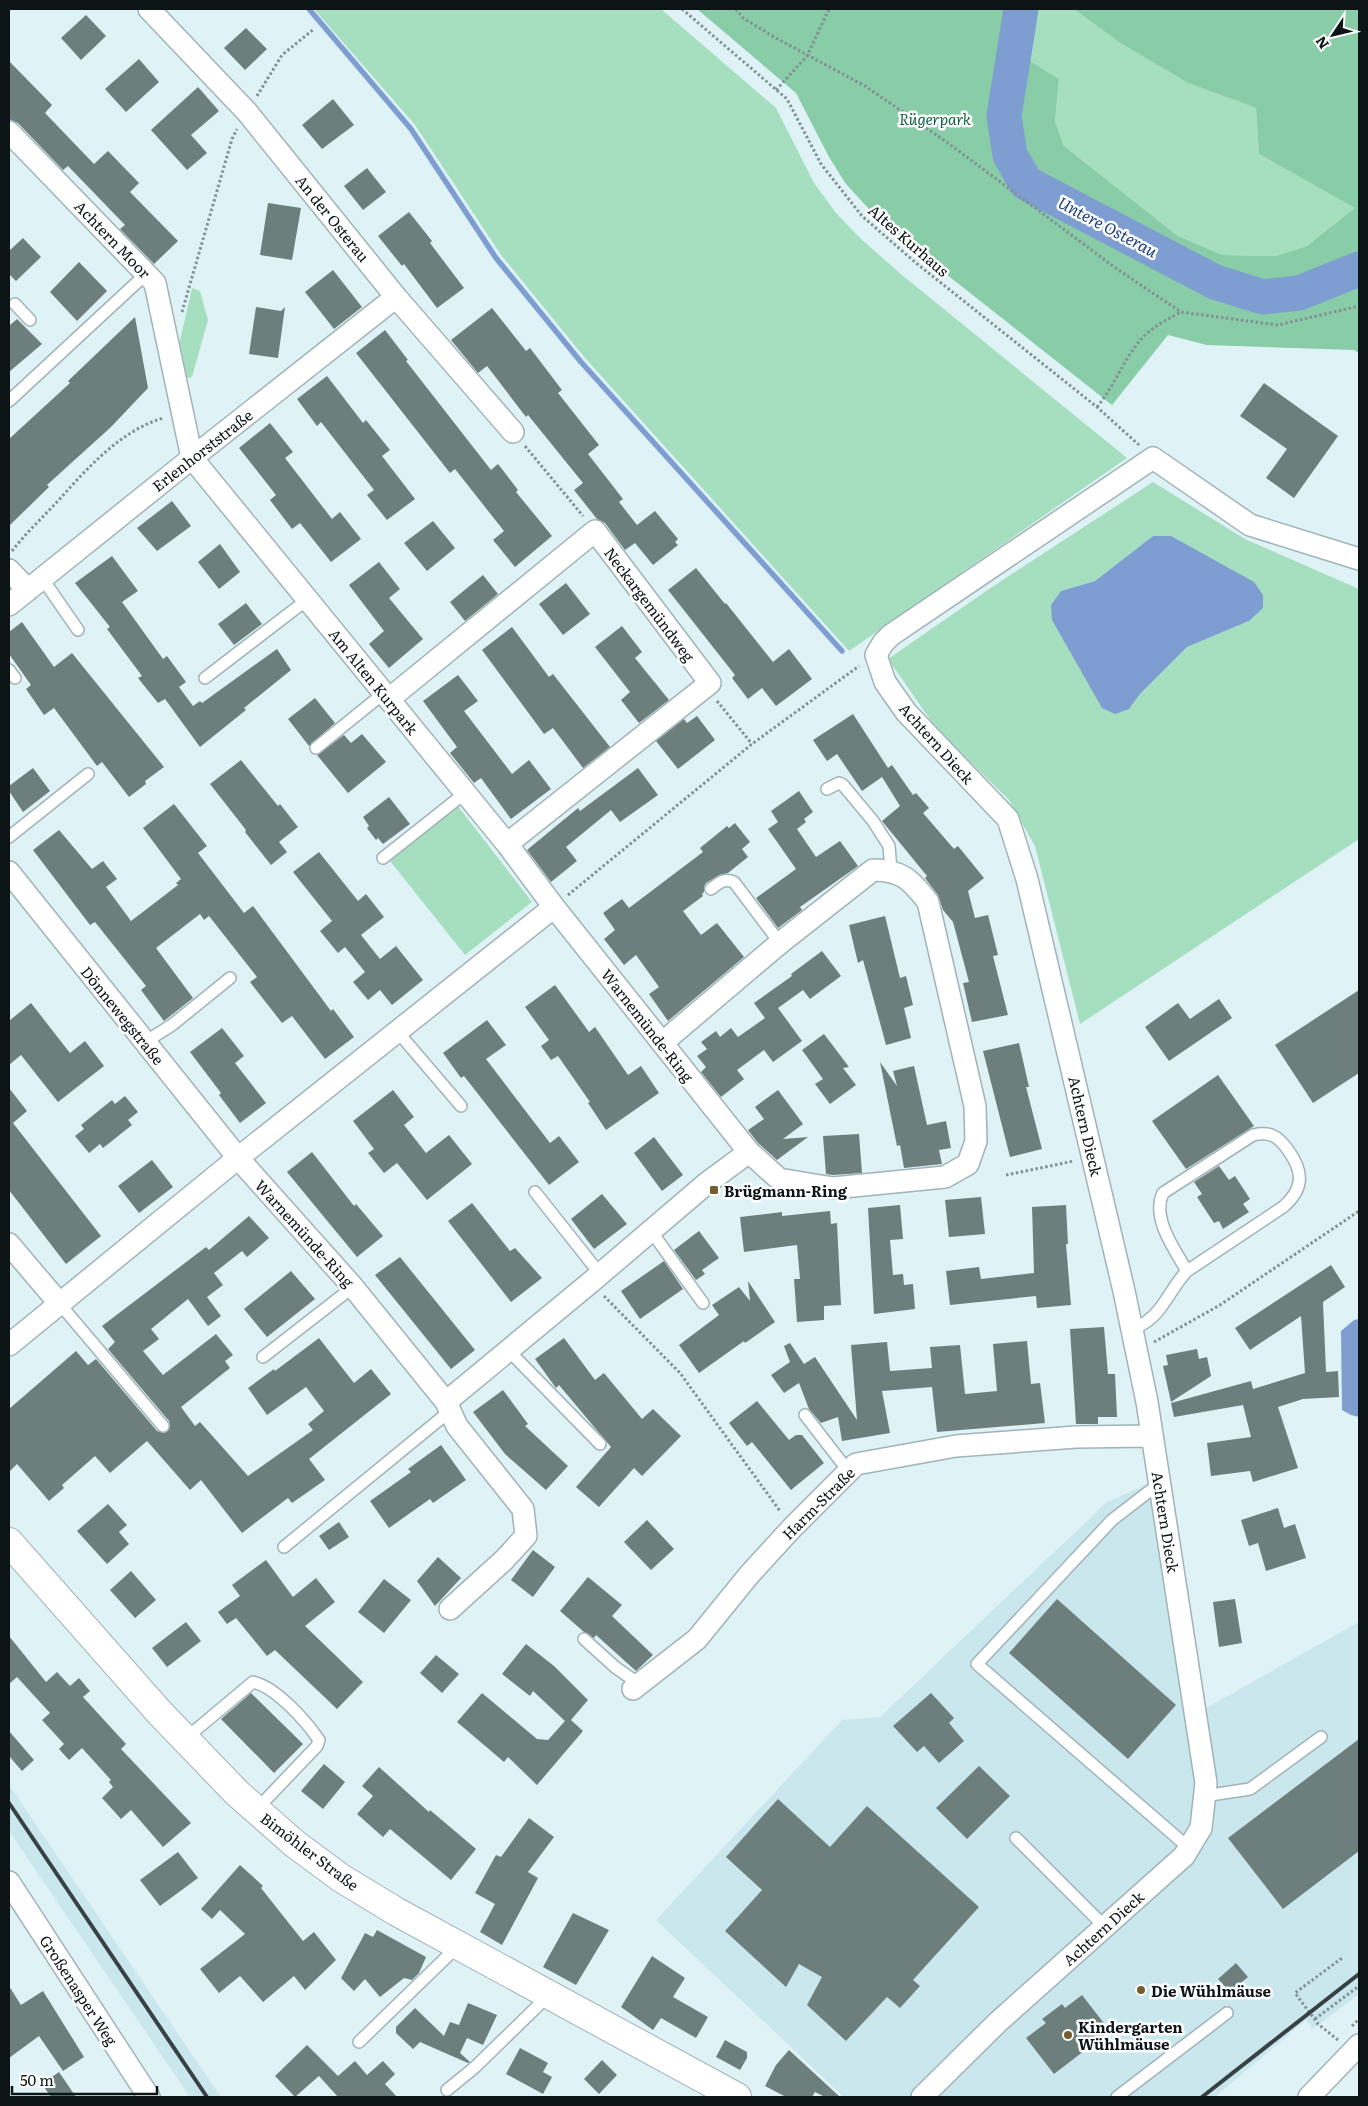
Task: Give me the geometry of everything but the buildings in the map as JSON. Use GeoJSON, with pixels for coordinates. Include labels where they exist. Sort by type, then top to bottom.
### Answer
{"type":"FeatureCollection","features":[{"type":"Feature","properties":{"kind":"street","name":"An der Osterau"},"geometry":{"type":"LineString","coordinates":[[149,9],[247,112],[396,296],[513,432]]}},
{"type":"Feature","properties":{"kind":"street","name":"Achtern Moor"},"geometry":{"type":"LineString","coordinates":[[9,132],[155,283],[192,458]]}},
{"type":"Feature","properties":{"kind":"street","name":"Erlenhorststraße"},"geometry":{"type":"LineString","coordinates":[[9,605],[396,296]]}},
{"type":"Feature","properties":{"kind":"street","name":"Am Alten Kurpark"},"geometry":{"type":"LineString","coordinates":[[192,458],[507,844],[554,907]]}},
{"type":"Feature","properties":{"kind":"street"},"geometry":{"type":"LineString","coordinates":[[876,654],[891,635],[1153,458],[1250,525],[1359,559]]}},
{"type":"Feature","properties":{"kind":"street","name":"Neckargemündweg"},"geometry":{"type":"LineString","coordinates":[[386,696],[595,530],[710,683],[706,686]]}},
{"type":"Feature","properties":{"kind":"street"},"geometry":{"type":"LineString","coordinates":[[9,570],[35,584]]}},
{"type":"Feature","properties":{"kind":"street","name":"Achtern Dieck"},"geometry":{"type":"LineString","coordinates":[[876,654],[885,682],[906,712],[1008,819],[1032,897],[1132,1330],[1160,1483],[1206,1783],[1201,1828],[1184,1856],[998,2022],[922,2097]]}},
{"type":"Feature","properties":{"kind":"street"},"geometry":{"type":"LineString","coordinates":[[507,844],[706,686]]}},
{"type":"Feature","properties":{"kind":"street"},"geometry":{"type":"LineString","coordinates":[[448,1406],[508,1350],[707,1183],[749,1152],[779,1179],[833,1188],[946,1177],[968,1164],[976,1141],[975,1106],[928,902],[913,882],[891,870],[873,870],[780,943],[662,1042]]}},
{"type":"Feature","properties":{"kind":"street","name":"Dönnewegstraße"},"geometry":{"type":"LineString","coordinates":[[9,872],[238,1158]]}},
{"type":"Feature","properties":{"kind":"street"},"geometry":{"type":"LineString","coordinates":[[9,1345],[238,1158],[554,907]]}},
{"type":"Feature","properties":{"kind":"street","name":"Warnemünde-Ring"},"geometry":{"type":"LineString","coordinates":[[554,907],[749,1152]]}},
{"type":"Feature","properties":{"kind":"street","name":"Warnemünde-Ring"},"geometry":{"type":"LineString","coordinates":[[238,1158],[352,1287],[448,1406],[456,1426],[523,1509],[526,1536],[504,1560],[450,1609]]}},
{"type":"Feature","properties":{"kind":"street"},"geometry":{"type":"LineString","coordinates":[[9,1244],[59,1303]]}},
{"type":"Feature","properties":{"kind":"street","name":"Harm-Straße"},"geometry":{"type":"LineString","coordinates":[[636,1686],[697,1639],[749,1575],[792,1528],[856,1464],[956,1446],[1076,1437],[1152,1436]]}},
{"type":"Feature","properties":{"kind":"street","name":"Bimöhler Straße"},"geometry":{"type":"LineString","coordinates":[[9,1542],[185,1739],[237,1793],[295,1844],[342,1878],[458,1946],[737,2097]]}},
{"type":"Feature","properties":{"kind":"street","name":"Großenasper Weg"},"geometry":{"type":"LineString","coordinates":[[9,1882],[149,2097]]}},
{"type":"Feature","properties":{"kind":"street"},"geometry":{"type":"LineString","coordinates":[[1309,2097],[1359,2045]]}},
{"type":"Feature","properties":{"kind":"lane"},"geometry":{"type":"LineString","coordinates":[[9,401],[146,274]]}},
{"type":"Feature","properties":{"kind":"lane"},"geometry":{"type":"LineString","coordinates":[[11,304],[30,320]]}},
{"type":"Feature","properties":{"kind":"lane"},"geometry":{"type":"LineString","coordinates":[[35,584],[78,630]]}},
{"type":"Feature","properties":{"kind":"lane"},"geometry":{"type":"LineString","coordinates":[[204,678],[308,599]]}},
{"type":"Feature","properties":{"kind":"lane"},"geometry":{"type":"LineString","coordinates":[[316,748],[386,696]]}},
{"type":"Feature","properties":{"kind":"lane"},"geometry":{"type":"LineString","coordinates":[[9,837],[88,774]]}},
{"type":"Feature","properties":{"kind":"lane"},"geometry":{"type":"LineString","coordinates":[[827,789],[839,783],[843,785],[873,821],[889,846],[891,870]]}},
{"type":"Feature","properties":{"kind":"lane"},"geometry":{"type":"LineString","coordinates":[[382,858],[465,792]]}},
{"type":"Feature","properties":{"kind":"lane"},"geometry":{"type":"LineString","coordinates":[[711,889],[722,881],[734,882],[780,943]]}},
{"type":"Feature","properties":{"kind":"lane"},"geometry":{"type":"LineString","coordinates":[[145,1042],[172,1025],[230,978]]}},
{"type":"Feature","properties":{"kind":"lane"},"geometry":{"type":"LineString","coordinates":[[397,1032],[461,1106]]}},
{"type":"Feature","properties":{"kind":"lane"},"geometry":{"type":"LineString","coordinates":[[1132,1330],[1154,1315],[1187,1271],[1294,1198],[1300,1175],[1298,1165],[1280,1140],[1273,1134],[1263,1132],[1246,1138],[1163,1193],[1160,1200],[1162,1220],[1187,1271]]}},
{"type":"Feature","properties":{"kind":"lane"},"geometry":{"type":"LineString","coordinates":[[535,1192],[596,1278]]}},
{"type":"Feature","properties":{"kind":"lane"},"geometry":{"type":"LineString","coordinates":[[652,1230],[703,1303]]}},
{"type":"Feature","properties":{"kind":"lane"},"geometry":{"type":"LineString","coordinates":[[263,1357],[352,1287]]}},
{"type":"Feature","properties":{"kind":"lane"},"geometry":{"type":"LineString","coordinates":[[59,1303],[163,1426]]}},
{"type":"Feature","properties":{"kind":"lane"},"geometry":{"type":"LineString","coordinates":[[508,1350],[600,1444]]}},
{"type":"Feature","properties":{"kind":"lane"},"geometry":{"type":"LineString","coordinates":[[284,1547],[448,1406]]}},
{"type":"Feature","properties":{"kind":"lane"},"geometry":{"type":"LineString","coordinates":[[805,1415],[849,1472]]}},
{"type":"Feature","properties":{"kind":"lane"},"geometry":{"type":"LineString","coordinates":[[1160,1483],[1112,1520],[976,1664],[1189,1848]]}},
{"type":"Feature","properties":{"kind":"lane"},"geometry":{"type":"LineString","coordinates":[[584,1639],[636,1686]]}},
{"type":"Feature","properties":{"kind":"lane"},"geometry":{"type":"LineString","coordinates":[[185,1739],[253,1682],[269,1688],[311,1729],[318,1740],[317,1746],[256,1810]]}},
{"type":"Feature","properties":{"kind":"lane"},"geometry":{"type":"LineString","coordinates":[[1204,1796],[1250,1789],[1320,1737]]}},
{"type":"Feature","properties":{"kind":"lane"},"geometry":{"type":"LineString","coordinates":[[1016,1838],[1105,1927]]}},
{"type":"Feature","properties":{"kind":"lane"},"geometry":{"type":"LineString","coordinates":[[359,2042],[458,1946]]}},
{"type":"Feature","properties":{"kind":"lane"},"geometry":{"type":"LineString","coordinates":[[447,2090],[474,2068],[548,1996]]}},
{"type":"Feature","properties":{"kind":"lane"},"geometry":{"type":"LineString","coordinates":[[1117,2097],[1227,2013]]}},
{"type":"Feature","properties":{"kind":"path","name":"Altes Kurhaus"},"geometry":{"type":"LineString","coordinates":[[682,9],[787,99],[821,164],[862,216],[916,263],[1097,406],[1153,458]]}},
{"type":"Feature","properties":{"kind":"path"},"geometry":{"type":"LineString","coordinates":[[736,9],[743,18],[807,56],[872,91],[948,143],[1117,269],[1181,312],[1278,325],[1359,306]]}},
{"type":"Feature","properties":{"kind":"path"},"geometry":{"type":"LineString","coordinates":[[776,90],[807,56],[829,9]]}},
{"type":"Feature","properties":{"kind":"path"},"geometry":{"type":"LineString","coordinates":[[182,314],[232,139],[282,55],[314,29]]}},
{"type":"Feature","properties":{"kind":"path"},"geometry":{"type":"LineString","coordinates":[[1097,406],[1104,399],[1135,346],[1154,327],[1181,312]]}},
{"type":"Feature","properties":{"kind":"path"},"geometry":{"type":"LineString","coordinates":[[9,554],[24,535],[87,469],[122,438],[146,424],[182,412]]}},
{"type":"Feature","properties":{"kind":"path"},"geometry":{"type":"LineString","coordinates":[[513,432],[595,530]]}},
{"type":"Feature","properties":{"kind":"path"},"geometry":{"type":"LineString","coordinates":[[554,907],[752,744],[876,654]]}},
{"type":"Feature","properties":{"kind":"path"},"geometry":{"type":"LineString","coordinates":[[706,686],[752,744]]}},
{"type":"Feature","properties":{"kind":"path"},"geometry":{"type":"LineString","coordinates":[[1006,1175],[1052,1166]]}},
{"type":"Feature","properties":{"kind":"path"},"geometry":{"type":"LineString","coordinates":[[1136,1352],[1220,1305],[1359,1211]]}},
{"type":"Feature","properties":{"kind":"path"},"geometry":{"type":"LineString","coordinates":[[596,1278],[680,1373],[792,1528]]}},
{"type":"Feature","properties":{"kind":"path"},"geometry":{"type":"LineString","coordinates":[[1338,2040],[1315,2019],[1295,1994],[1342,1958]]}},
{"type":"Feature","properties":{"kind":"path"},"geometry":{"type":"LineString","coordinates":[[1315,2019],[1359,1986]]}},
{"type":"Feature","properties":{"kind":"shaded area"},"geometry":{"type":"Polygon","coordinates":[[[1148,1484],[1190,1717],[1359,1622],[1359,1994],[1313,2029],[1306,2020],[1215,2097],[844,2097],[656,1920],[842,1720],[880,1717],[1107,1502],[1148,1484]]]}},
{"type":"Feature","properties":{"kind":"shaded area"},"geometry":{"type":"Polygon","coordinates":[[[9,1785],[221,2097],[190,2097],[9,1831],[9,1785]]]}},
{"type":"Feature","properties":{"kind":"green space"},"geometry":{"type":"Polygon","coordinates":[[[314,9],[661,9],[776,108],[814,183],[836,213],[861,239],[902,275],[1127,458],[849,651],[585,358],[501,255],[415,125],[314,9]]]}},
{"type":"Feature","properties":{"kind":"green space","name":"Rügerpark"},"geometry":{"type":"Polygon","coordinates":[[[697,9],[1034,9],[1027,59],[1059,79],[1055,122],[1064,146],[1178,236],[1223,255],[1276,256],[1307,246],[1355,208],[1259,154],[1256,108],[1188,83],[1120,43],[1074,9],[1359,9],[1359,353],[1354,350],[1207,345],[1168,335],[1112,405],[927,259],[869,209],[846,184],[829,157],[796,93],[697,9]]]}},
{"type":"Feature","properties":{"kind":"green space"},"geometry":{"type":"Polygon","coordinates":[[[1034,9],[1074,9],[1120,43],[1188,83],[1256,108],[1259,154],[1356,208],[1307,246],[1276,256],[1223,255],[1178,236],[1064,146],[1055,122],[1059,79],[1027,59],[1034,9]]]}},
{"type":"Feature","properties":{"kind":"green space"},"geometry":{"type":"Polygon","coordinates":[[[192,288],[200,291],[208,320],[192,377],[181,380],[176,358],[192,288]]]}},
{"type":"Feature","properties":{"kind":"green space"},"geometry":{"type":"Polygon","coordinates":[[[1153,482],[1245,539],[1359,589],[1359,839],[1080,1024],[1035,846],[1009,800],[936,728],[888,659],[992,587],[1153,482]],[[1153,536],[1095,581],[1061,591],[1129,709],[1140,694],[1187,647],[1249,621],[1153,536]]]}},
{"type":"Feature","properties":{"kind":"green space"},"geometry":{"type":"Polygon","coordinates":[[[457,805],[532,902],[465,955],[390,861],[457,805]]]}},
{"type":"Feature","properties":{"kind":"water"},"geometry":{"type":"Polygon","coordinates":[[[1153,536],[1171,536],[1254,582],[1263,595],[1263,608],[1249,621],[1187,647],[1140,694],[1129,709],[1115,714],[1102,708],[1052,620],[1051,605],[1061,591],[1095,581],[1153,536]]]}},
{"type":"Feature","properties":{"kind":"water"},"geometry":{"type":"Polygon","coordinates":[[[1359,1319],[1359,1417],[1342,1410],[1341,1331],[1354,1320],[1359,1319]]]}},
{"type":"Feature","properties":{"kind":"waterway"},"geometry":{"type":"LineString","coordinates":[[309,9],[411,129],[496,258],[581,362],[842,651]]}},
{"type":"Feature","properties":{"kind":"waterway","name":"Untere Osterau"},"geometry":{"type":"LineString","coordinates":[[1021,9],[1004,116],[1010,155],[1026,183],[1215,282],[1263,297],[1299,293],[1359,269]]}},
{"type":"Feature","properties":{"kind":"railway"},"geometry":{"type":"LineString","coordinates":[[9,1803],[207,2097]]}},
{"type":"Feature","properties":{"kind":"railway"},"geometry":{"type":"LineString","coordinates":[[1202,2097],[1359,1974]]}},
{"type":"Feature","properties":{"kind":"place","name":"Brügmann-Ring"},"geometry":{"type":"Point","coordinates":[714,1190]}},
{"type":"Feature","properties":{"kind":"place","name":"Die Wühlmäuse"},"geometry":{"type":"Point","coordinates":[1141,1990]}},
{"type":"Feature","properties":{"kind":"place","name":"Kindergarten Wühlmäuse"},"geometry":{"type":"Point","coordinates":[1068,2035]}}]}
